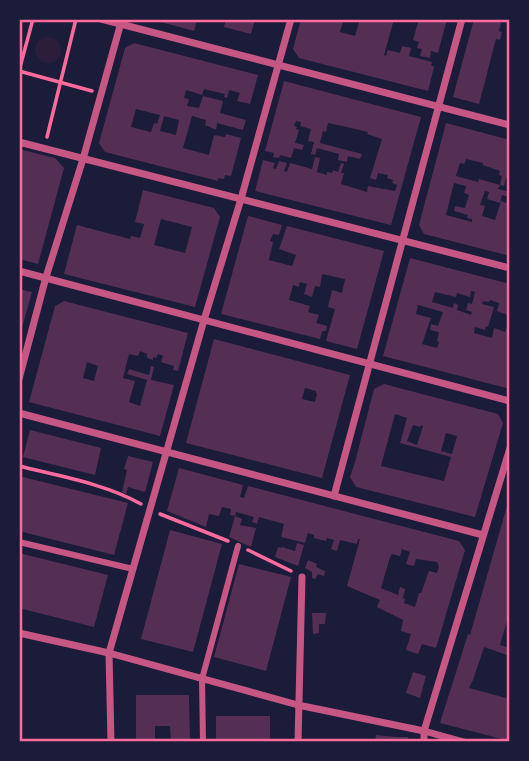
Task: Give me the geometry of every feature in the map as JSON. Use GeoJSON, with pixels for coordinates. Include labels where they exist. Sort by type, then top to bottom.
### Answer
{"type":"FeatureCollection","features":[{"type":"Feature","properties":{"kind":"street"},"geometry":{"type":"LineString","coordinates":[[101,19],[121,22],[510,125]]}},
{"type":"Feature","properties":{"kind":"street"},"geometry":{"type":"LineString","coordinates":[[111,742],[109,653],[291,19]]}},
{"type":"Feature","properties":{"kind":"street"},"geometry":{"type":"LineString","coordinates":[[334,496],[461,19]]}},
{"type":"Feature","properties":{"kind":"street"},"geometry":{"type":"LineString","coordinates":[[19,379],[121,22]]}},
{"type":"Feature","properties":{"kind":"street"},"geometry":{"type":"LineString","coordinates":[[19,142],[510,268]]}},
{"type":"Feature","properties":{"kind":"street"},"geometry":{"type":"LineString","coordinates":[[19,271],[510,401]]}},
{"type":"Feature","properties":{"kind":"street"},"geometry":{"type":"LineString","coordinates":[[19,413],[483,535]]}},
{"type":"Feature","properties":{"kind":"street"},"geometry":{"type":"LineString","coordinates":[[424,742],[424,731],[510,448]]}},
{"type":"Feature","properties":{"kind":"street"},"geometry":{"type":"LineString","coordinates":[[19,542],[133,569]]}},
{"type":"Feature","properties":{"kind":"street"},"geometry":{"type":"LineString","coordinates":[[203,742],[202,679],[239,545]]}},
{"type":"Feature","properties":{"kind":"street"},"geometry":{"type":"LineString","coordinates":[[298,742],[302,577]]}},
{"type":"Feature","properties":{"kind":"street"},"geometry":{"type":"LineString","coordinates":[[19,633],[109,653],[298,705],[464,742]]}},
{"type":"Feature","properties":{"kind":"path"},"geometry":{"type":"LineString","coordinates":[[33,19],[19,71],[101,94]]}},
{"type":"Feature","properties":{"kind":"path"},"geometry":{"type":"LineString","coordinates":[[44,149],[76,19]]}},
{"type":"Feature","properties":{"kind":"shaded area"},"geometry":{"type":"Polygon","coordinates":[[[48,37],[57,41],[61,50],[57,59],[48,63],[39,59],[35,50],[39,41],[48,37]]]}},
{"type":"Feature","properties":{"kind":"building"},"geometry":{"type":"Polygon","coordinates":[[[162,19],[197,20],[194,31],[161,22],[162,19]]]}},
{"type":"Feature","properties":{"kind":"building"},"geometry":{"type":"Polygon","coordinates":[[[226,19],[255,19],[251,34],[224,27],[226,19]]]}},
{"type":"Feature","properties":{"kind":"building"},"geometry":{"type":"Polygon","coordinates":[[[301,19],[344,19],[340,32],[355,36],[360,19],[394,19],[384,55],[386,56],[388,50],[400,53],[402,46],[411,48],[409,56],[432,62],[434,67],[428,91],[299,58],[293,49],[301,19]]]}},
{"type":"Feature","properties":{"kind":"building"},"geometry":{"type":"Polygon","coordinates":[[[419,19],[447,19],[438,53],[431,51],[430,58],[420,56],[422,49],[417,48],[419,42],[413,40],[419,19]]]}},
{"type":"Feature","properties":{"kind":"building"},"geometry":{"type":"Polygon","coordinates":[[[474,19],[499,19],[499,31],[502,32],[500,40],[496,39],[479,104],[453,97],[474,19]]]}},
{"type":"Feature","properties":{"kind":"building"},"geometry":{"type":"Polygon","coordinates":[[[134,43],[258,75],[250,104],[237,101],[240,93],[229,90],[227,98],[224,97],[225,94],[204,89],[202,95],[186,90],[184,98],[189,99],[187,106],[199,108],[203,96],[223,101],[220,113],[246,120],[243,130],[217,123],[216,130],[205,125],[206,120],[192,116],[183,148],[209,155],[214,135],[225,137],[226,134],[241,138],[231,176],[225,175],[224,179],[218,178],[218,181],[105,152],[99,143],[125,48],[134,43]],[[136,109],[131,127],[151,132],[160,115],[136,109]],[[164,116],[160,131],[176,135],[179,120],[164,116]]]}},
{"type":"Feature","properties":{"kind":"building"},"geometry":{"type":"Polygon","coordinates":[[[284,81],[421,117],[391,225],[255,191],[263,160],[275,163],[273,168],[276,169],[279,161],[287,163],[284,171],[287,172],[290,163],[312,169],[315,157],[320,158],[317,172],[327,175],[327,172],[332,173],[333,170],[338,172],[341,163],[344,164],[341,184],[367,192],[368,186],[395,191],[397,185],[387,178],[388,175],[378,173],[376,180],[370,178],[382,139],[367,134],[368,132],[328,123],[320,143],[362,154],[360,159],[348,156],[347,162],[338,160],[339,154],[317,148],[315,155],[311,154],[314,142],[308,141],[311,129],[300,126],[301,122],[296,121],[294,126],[299,130],[295,143],[304,145],[302,150],[294,148],[291,158],[280,155],[279,158],[273,157],[274,153],[265,151],[284,81]]]}},
{"type":"Feature","properties":{"kind":"building"},"geometry":{"type":"Polygon","coordinates":[[[446,123],[510,140],[510,179],[506,178],[504,186],[500,185],[498,189],[510,192],[507,212],[510,213],[510,256],[424,234],[419,225],[446,123]],[[466,159],[464,164],[460,163],[456,176],[478,182],[479,179],[500,185],[502,176],[499,175],[500,171],[483,163],[466,159]],[[454,183],[446,215],[472,222],[472,219],[467,218],[468,215],[454,211],[455,206],[465,208],[469,195],[464,193],[466,186],[454,183]],[[485,191],[480,205],[485,206],[482,216],[495,220],[501,201],[506,203],[508,197],[502,195],[500,203],[487,199],[489,192],[485,191]]]}},
{"type":"Feature","properties":{"kind":"building"},"geometry":{"type":"Polygon","coordinates":[[[19,149],[55,158],[64,168],[38,264],[19,259],[19,149]]]}},
{"type":"Feature","properties":{"kind":"building"},"geometry":{"type":"Polygon","coordinates":[[[143,190],[214,208],[220,217],[195,307],[64,274],[77,225],[130,239],[131,236],[140,238],[144,224],[135,222],[143,190]],[[161,219],[154,245],[185,253],[192,227],[161,219]]]}},
{"type":"Feature","properties":{"kind":"building"},"geometry":{"type":"Polygon","coordinates":[[[248,216],[282,225],[279,235],[273,234],[270,241],[273,242],[269,260],[292,266],[296,255],[279,249],[287,226],[384,251],[357,349],[326,341],[335,309],[328,307],[332,290],[342,293],[345,279],[322,274],[320,287],[315,286],[312,297],[304,294],[307,284],[300,282],[299,287],[293,285],[289,300],[310,306],[308,312],[319,315],[316,323],[327,326],[320,339],[221,314],[248,216]]]}},
{"type":"Feature","properties":{"kind":"building"},"geometry":{"type":"Polygon","coordinates":[[[410,258],[510,284],[510,316],[497,311],[499,303],[483,301],[482,304],[494,307],[488,327],[486,326],[485,330],[475,327],[474,333],[492,338],[494,328],[505,332],[510,318],[510,389],[383,356],[410,258]],[[471,291],[470,297],[457,293],[456,297],[435,292],[432,302],[453,308],[454,303],[458,305],[457,310],[471,315],[472,312],[466,310],[468,303],[472,304],[475,292],[471,291]],[[418,305],[416,314],[431,318],[422,344],[437,348],[439,332],[430,330],[431,324],[438,326],[443,312],[418,305]]]}},
{"type":"Feature","properties":{"kind":"building"},"geometry":{"type":"Polygon","coordinates":[[[19,289],[32,292],[20,335],[19,334],[19,289]]]}},
{"type":"Feature","properties":{"kind":"building"},"geometry":{"type":"Polygon","coordinates":[[[64,301],[188,333],[178,371],[173,370],[174,366],[161,362],[163,356],[158,354],[153,360],[140,351],[138,356],[129,354],[123,378],[135,381],[129,402],[140,406],[147,380],[127,374],[129,369],[149,375],[151,366],[154,367],[151,380],[174,385],[160,436],[29,402],[55,306],[64,301]],[[87,362],[83,378],[94,381],[98,366],[87,362]]]}},
{"type":"Feature","properties":{"kind":"building"},"geometry":{"type":"Polygon","coordinates":[[[214,339],[350,375],[322,478],[186,443],[214,339]],[[305,388],[302,399],[315,402],[316,391],[305,388]]]}},
{"type":"Feature","properties":{"kind":"building"},"geometry":{"type":"Polygon","coordinates":[[[384,384],[498,414],[503,423],[475,517],[356,487],[350,477],[374,389],[384,384]],[[395,414],[381,466],[444,481],[451,457],[400,443],[407,418],[395,414]],[[413,425],[407,441],[417,445],[423,426],[413,425]],[[446,433],[441,451],[452,454],[457,436],[446,433]]]}},
{"type":"Feature","properties":{"kind":"building"},"geometry":{"type":"Polygon","coordinates":[[[30,430],[101,448],[95,475],[23,457],[30,430]]]}},
{"type":"Feature","properties":{"kind":"building"},"geometry":{"type":"Polygon","coordinates":[[[128,456],[153,462],[145,492],[128,487],[126,494],[122,492],[128,456]]]}},
{"type":"Feature","properties":{"kind":"building"},"geometry":{"type":"Polygon","coordinates":[[[179,468],[243,485],[240,497],[244,498],[248,486],[459,541],[465,550],[436,648],[422,644],[418,654],[406,650],[411,634],[401,631],[403,620],[377,607],[380,600],[347,586],[360,539],[357,544],[340,540],[337,551],[331,549],[334,540],[314,538],[314,535],[308,533],[305,543],[281,537],[284,524],[259,517],[257,524],[252,522],[254,517],[236,512],[235,516],[230,515],[231,509],[222,507],[219,516],[209,514],[206,527],[167,511],[179,468]],[[402,549],[400,556],[392,554],[381,588],[398,595],[400,587],[405,589],[404,603],[415,607],[429,571],[437,573],[439,566],[437,562],[416,559],[414,566],[406,564],[410,552],[402,549]]]}},
{"type":"Feature","properties":{"kind":"building"},"geometry":{"type":"Polygon","coordinates":[[[19,476],[128,503],[114,555],[19,531],[19,476]]]}},
{"type":"Feature","properties":{"kind":"building"},"geometry":{"type":"Polygon","coordinates":[[[509,499],[510,622],[507,621],[500,645],[510,648],[510,656],[484,647],[469,688],[510,699],[510,741],[440,723],[468,634],[470,635],[509,499]]]}},
{"type":"Feature","properties":{"kind":"building"},"geometry":{"type":"Polygon","coordinates":[[[235,516],[242,519],[240,525],[256,528],[251,547],[229,537],[235,516]]]}},
{"type":"Feature","properties":{"kind":"building"},"geometry":{"type":"Polygon","coordinates":[[[170,530],[222,544],[193,652],[141,639],[170,530]]]}},
{"type":"Feature","properties":{"kind":"building"},"geometry":{"type":"Polygon","coordinates":[[[297,543],[304,545],[298,566],[275,557],[278,547],[295,551],[297,543]]]}},
{"type":"Feature","properties":{"kind":"building"},"geometry":{"type":"Polygon","coordinates":[[[19,553],[108,575],[94,627],[19,608],[19,553]]]}},
{"type":"Feature","properties":{"kind":"building"},"geometry":{"type":"Polygon","coordinates":[[[308,560],[325,571],[324,576],[318,574],[315,579],[312,578],[312,572],[305,568],[308,560]]]}},
{"type":"Feature","properties":{"kind":"building"},"geometry":{"type":"Polygon","coordinates":[[[239,564],[291,577],[266,671],[214,657],[239,564]]]}},
{"type":"Feature","properties":{"kind":"building"},"geometry":{"type":"Polygon","coordinates":[[[312,613],[326,613],[325,624],[319,624],[319,633],[313,634],[312,613]]]}},
{"type":"Feature","properties":{"kind":"building"},"geometry":{"type":"Polygon","coordinates":[[[413,672],[426,676],[420,698],[406,693],[413,672]]]}},
{"type":"Feature","properties":{"kind":"building"},"geometry":{"type":"Polygon","coordinates":[[[136,695],[189,695],[190,742],[171,742],[170,726],[155,726],[155,742],[136,742],[136,695]]]}},
{"type":"Feature","properties":{"kind":"building"},"geometry":{"type":"Polygon","coordinates":[[[216,716],[270,716],[270,742],[216,742],[216,716]]]}},
{"type":"Feature","properties":{"kind":"building"},"geometry":{"type":"Polygon","coordinates":[[[376,735],[408,737],[408,742],[375,742],[376,735]]]}}]}
